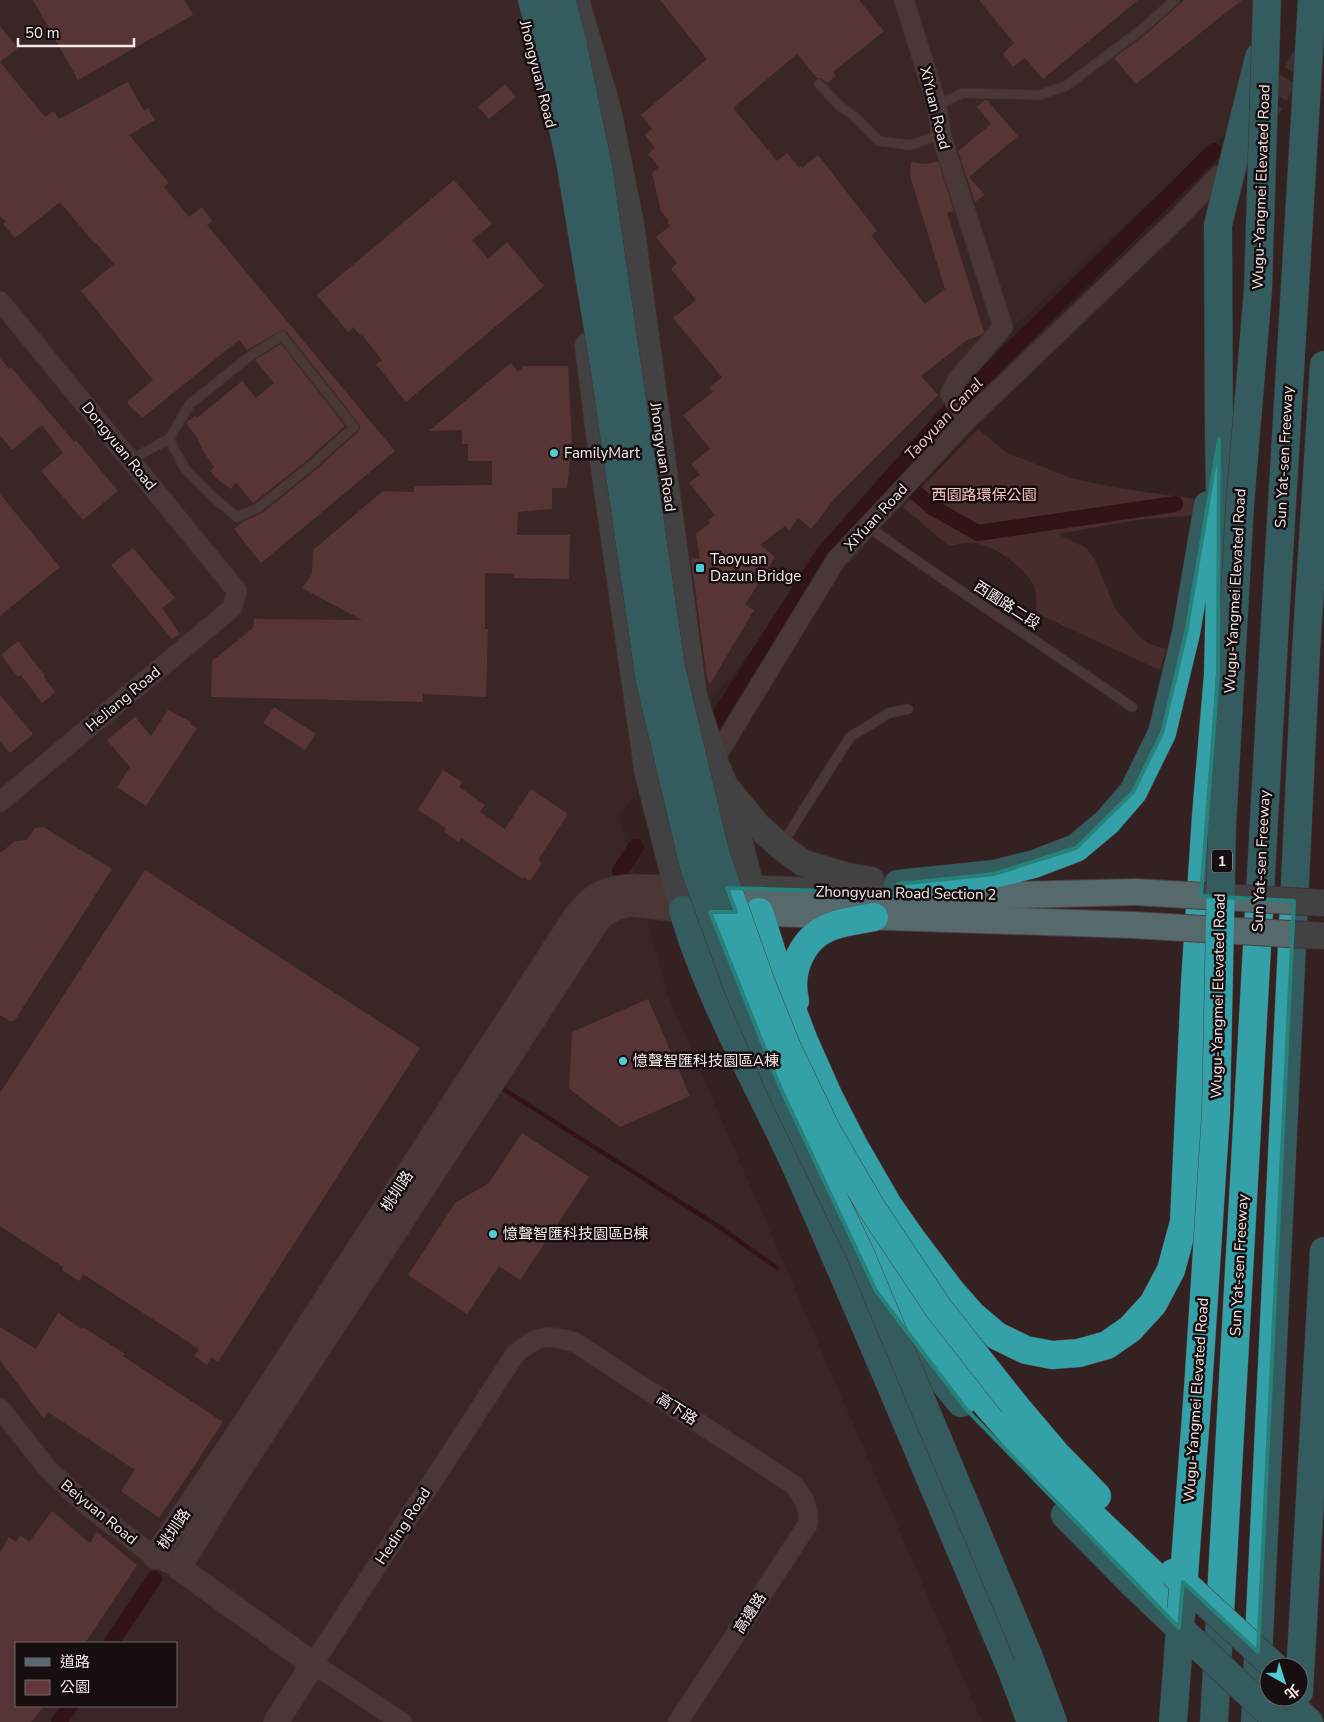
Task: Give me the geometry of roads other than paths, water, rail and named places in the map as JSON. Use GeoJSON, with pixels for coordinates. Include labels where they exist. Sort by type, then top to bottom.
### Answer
{"type":"FeatureCollection","features":[{"type":"Feature","properties":{"kind":"highway"},"geometry":{"type":"LineString","coordinates":[[532,0],[546,52],[570,162],[604,365],[650,681],[694,867],[737,985],[780,1087],[859,1251],[1028,1655],[1053,1722]]}},
{"type":"Feature","properties":{"kind":"highway"},"geometry":{"type":"LineString","coordinates":[[561,0],[573,45],[598,167],[671,666],[716,856],[784,1042],[827,1131],[871,1207],[939,1309],[1013,1403],[1057,1454],[1120,1521],[1264,1657]]}},
{"type":"Feature","properties":{"kind":"highway","name":"Wugu-Yangmei Elevated Road"},"geometry":{"type":"LineString","coordinates":[[1173,1722],[1198,1389],[1216,1112],[1222,827],[1240,504],[1258,289],[1267,0]]}},
{"type":"Feature","properties":{"kind":"highway"},"geometry":{"type":"LineString","coordinates":[[755,900],[780,978],[804,1041],[828,1095],[854,1146],[888,1204],[951,1291],[972,1315],[998,1336],[1026,1350],[1052,1355],[1079,1354],[1107,1345],[1130,1329],[1153,1304],[1171,1270],[1184,1222],[1196,963],[1218,675],[1221,543],[1218,225],[1273,0]]}},
{"type":"Feature","properties":{"kind":"highway","name":"Sun Yat-sen Freeway"},"geometry":{"type":"LineString","coordinates":[[1214,1722],[1312,0]]}},
{"type":"Feature","properties":{"kind":"highway"},"geometry":{"type":"LineString","coordinates":[[1255,1722],[1305,670],[1322,447],[1324,365]]}},
{"type":"Feature","properties":{"kind":"highway"},"geometry":{"type":"LineString","coordinates":[[898,884],[994,874],[1034,864],[1076,848],[1107,822],[1133,792],[1162,733],[1182,651],[1219,439]]}},
{"type":"Feature","properties":{"kind":"highway"},"geometry":{"type":"LineString","coordinates":[[680,899],[688,930],[717,1003],[798,1171],[1012,1671],[1031,1722]]}},
{"type":"Feature","properties":{"kind":"highway"},"geometry":{"type":"LineString","coordinates":[[716,900],[763,1020],[814,1128],[876,1248],[910,1305],[964,1377],[1043,1469],[1279,1722]]}},
{"type":"Feature","properties":{"kind":"highway"},"geometry":{"type":"LineString","coordinates":[[804,1041],[793,994],[794,968],[804,948],[815,936],[832,926],[874,917]]}},
{"type":"Feature","properties":{"kind":"highway"},"geometry":{"type":"LineString","coordinates":[[854,1146],[888,1248],[910,1305]]}},
{"type":"Feature","properties":{"kind":"highway"},"geometry":{"type":"LineString","coordinates":[[798,1171],[858,1266],[921,1354],[960,1402],[1022,1471],[1132,1583],[1175,1610],[1259,1676]]}},
{"type":"Feature","properties":{"kind":"highway"},"geometry":{"type":"LineString","coordinates":[[1301,1657],[1324,1251]]}},
{"type":"Feature","properties":{"kind":"highway"},"geometry":{"type":"LineString","coordinates":[[1309,1703],[1319,1715]]}},
{"type":"Feature","properties":{"kind":"highway"},"geometry":{"type":"LineString","coordinates":[[1298,1722],[1299,1707]]}},
{"type":"Feature","properties":{"kind":"highway"},"geometry":{"type":"LineString","coordinates":[[1303,1707],[1319,1715]]}},
{"type":"Feature","properties":{"kind":"main road","name":"Jhongyuan Road"},"geometry":{"type":"LineString","coordinates":[[520,0],[551,120],[577,259],[598,426],[648,774],[680,899]]}},
{"type":"Feature","properties":{"kind":"main road","name":"Jhongyuan Road"},"geometry":{"type":"LineString","coordinates":[[576,0],[608,110],[631,225],[694,697],[714,760],[725,786],[755,900]]}},
{"type":"Feature","properties":{"kind":"main road"},"geometry":{"type":"LineString","coordinates":[[622,598],[676,754],[716,900]]}},
{"type":"Feature","properties":{"kind":"main road"},"geometry":{"type":"LineString","coordinates":[[725,786],[757,825],[780,846],[803,863],[847,876],[898,884],[942,895]]}},
{"type":"Feature","properties":{"kind":"main road","name":"Zhongyuan Road Section 2"},"geometry":{"type":"LineString","coordinates":[[680,899],[755,900],[1136,892],[1324,903]]}},
{"type":"Feature","properties":{"kind":"main road","name":"Zhongyuan Road Section 2"},"geometry":{"type":"LineString","coordinates":[[755,900],[874,917],[1133,925],[1324,936]]}},
{"type":"Feature","properties":{"kind":"street","name":"XiYuan Road"},"geometry":{"type":"LineString","coordinates":[[714,760],[836,560],[967,420],[950,394],[957,380],[1003,327],[941,135],[937,105],[904,0]]}},
{"type":"Feature","properties":{"kind":"street"},"geometry":{"type":"LineString","coordinates":[[967,420],[1177,219],[1219,175]]}},
{"type":"Feature","properties":{"kind":"street","name":"Dongyuan Road"},"geometry":{"type":"LineString","coordinates":[[0,301],[237,591]]}},
{"type":"Feature","properties":{"kind":"street","name":"HeJiang Road"},"geometry":{"type":"LineString","coordinates":[[0,802],[232,608],[237,591]]}},
{"type":"Feature","properties":{"kind":"street","name":"桃圳路"},"geometry":{"type":"LineString","coordinates":[[155,1556],[237,1436],[577,914],[596,896],[610,890],[625,887],[680,899]]}},
{"type":"Feature","properties":{"kind":"street","name":"桃圳路"},"geometry":{"type":"LineString","coordinates":[[178,1568],[233,1479],[601,916],[629,904],[680,899]]}},
{"type":"Feature","properties":{"kind":"street","name":"高下路"},"geometry":{"type":"LineString","coordinates":[[538,1338],[557,1338],[574,1342],[794,1485],[806,1501]]}},
{"type":"Feature","properties":{"kind":"street","name":"Heding Road"},"geometry":{"type":"LineString","coordinates":[[276,1722],[505,1368],[516,1353],[538,1338]]}},
{"type":"Feature","properties":{"kind":"street","name":"Beiyuan Road"},"geometry":{"type":"LineString","coordinates":[[0,1408],[47,1468],[86,1505],[155,1556],[178,1568],[313,1664]]}},
{"type":"Feature","properties":{"kind":"street","name":"高邊路"},"geometry":{"type":"LineString","coordinates":[[678,1722],[808,1524],[809,1513],[806,1501]]}},
{"type":"Feature","properties":{"kind":"street"},"geometry":{"type":"LineString","coordinates":[[313,1664],[402,1722]]}},
{"type":"Feature","properties":{"kind":"lane"},"geometry":{"type":"LineString","coordinates":[[937,105],[963,93],[1039,95],[1066,86],[1141,30],[1175,0]]}},
{"type":"Feature","properties":{"kind":"lane"},"geometry":{"type":"LineString","coordinates":[[819,84],[879,141],[910,145],[941,135]]}},
{"type":"Feature","properties":{"kind":"lane"},"geometry":{"type":"LineString","coordinates":[[130,460],[169,439],[190,404],[250,356],[282,336],[354,427],[308,468],[258,508],[237,517],[214,498],[185,469],[169,439]]}},
{"type":"Feature","properties":{"kind":"lane","name":"西園路二段"},"geometry":{"type":"LineString","coordinates":[[867,526],[1132,707]]}},
{"type":"Feature","properties":{"kind":"lane"},"geometry":{"type":"LineString","coordinates":[[780,846],[850,737],[889,713],[908,709]]}},
{"type":"Feature","properties":{"kind":"waterway","name":"Taoyuan Canal"},"geometry":{"type":"LineString","coordinates":[[716,721],[823,554],[949,411],[1214,151]]}},
{"type":"Feature","properties":{"kind":"waterway"},"geometry":{"type":"LineString","coordinates":[[897,476],[932,507],[978,533],[1175,504]]}},
{"type":"Feature","properties":{"kind":"waterway","name":"Taoyuan Canal"},"geometry":{"type":"LineString","coordinates":[[620,871],[636,847]]}},
{"type":"Feature","properties":{"kind":"waterway"},"geometry":{"type":"LineString","coordinates":[[500,1087],[721,1228],[777,1268]]}},
{"type":"Feature","properties":{"kind":"waterway","name":"Taoyuan Canal"},"geometry":{"type":"LineString","coordinates":[[112,1642],[154,1579]]}},
{"type":"Feature","properties":{"kind":"waterway","name":"Taoyuan Canal"},"geometry":{"type":"LineString","coordinates":[[59,1722],[69,1707]]}},
{"type":"Feature","properties":{"kind":"tunnel"},"geometry":{"type":"LineString","coordinates":[[1264,120],[1306,49]]}},
{"type":"Feature","properties":{"kind":"place","name":"FamilyMart"},"geometry":{"type":"Point","coordinates":[554,453]}},
{"type":"Feature","properties":{"kind":"place","name":"Taoyuan Dazun Bridge"},"geometry":{"type":"Point","coordinates":[700,568]}},
{"type":"Feature","properties":{"kind":"place","name":"憶聲智匯科技園區A棟"},"geometry":{"type":"Point","coordinates":[623,1061]}},
{"type":"Feature","properties":{"kind":"place","name":"憶聲智匯科技園區B棟"},"geometry":{"type":"Point","coordinates":[493,1234]}},
{"type":"Feature","properties":{"kind":"park label","name":"西園路環保公園"},"geometry":{"type":"Point","coordinates":[984,495]}}]}
